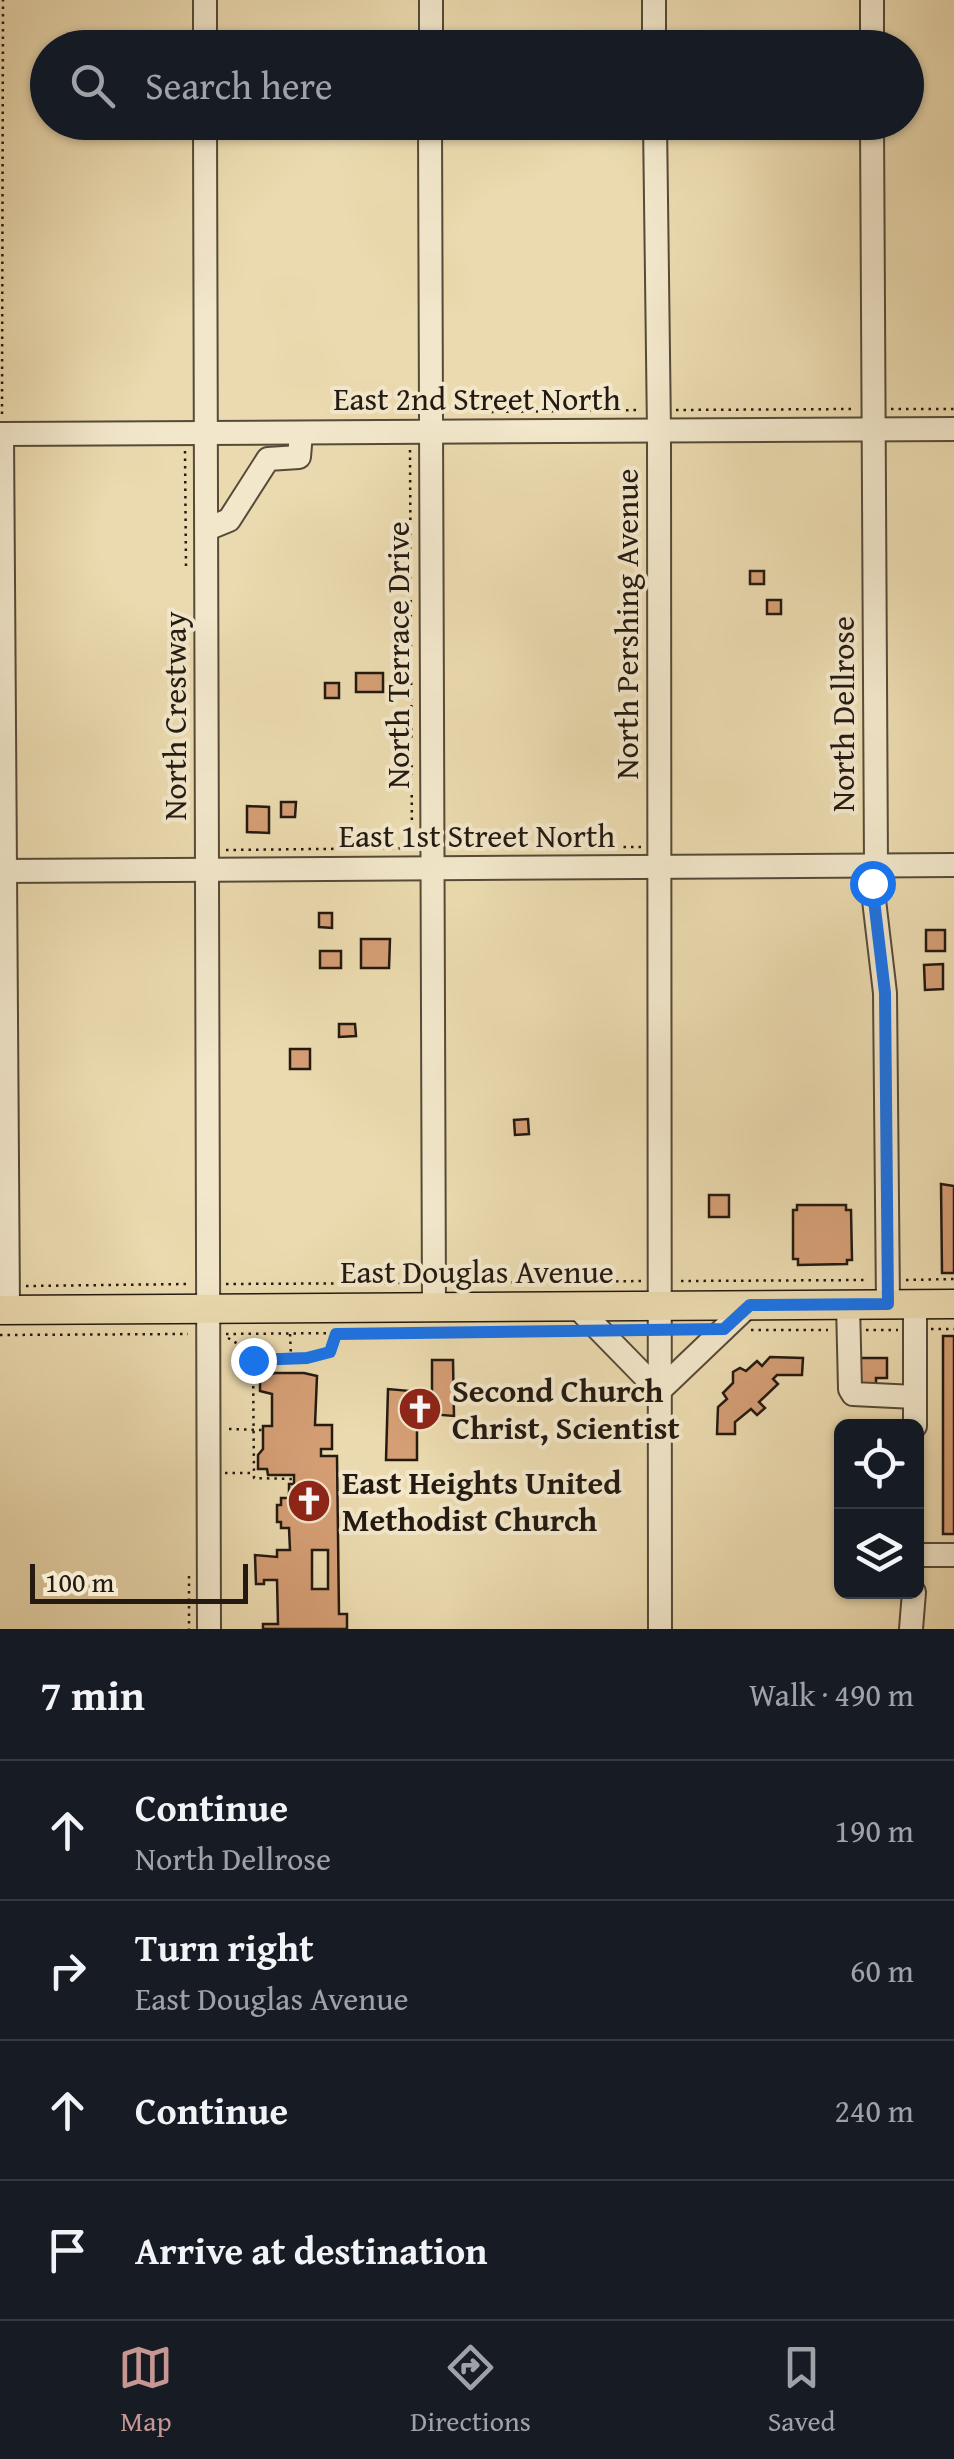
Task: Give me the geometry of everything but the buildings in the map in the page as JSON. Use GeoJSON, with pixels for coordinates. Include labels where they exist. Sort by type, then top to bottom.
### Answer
{"type":"FeatureCollection","features":[{"type":"Feature","properties":{"kind":"main road","name":"East Douglas Avenue"},"geometry":{"type":"LineString","coordinates":[[4,1310],[208,1309],[434,1295],[576,1306],[750,1305],[849,1317],[901,1304],[954,1304]]}},
{"type":"Feature","properties":{"kind":"street"},"geometry":{"type":"LineString","coordinates":[[205,0],[205,30]]}},
{"type":"Feature","properties":{"kind":"street"},"geometry":{"type":"LineString","coordinates":[[431,0],[431,30]]}},
{"type":"Feature","properties":{"kind":"street"},"geometry":{"type":"LineString","coordinates":[[654,0],[654,30]]}},
{"type":"Feature","properties":{"kind":"street"},"geometry":{"type":"LineString","coordinates":[[872,0],[872,30]]}},
{"type":"Feature","properties":{"kind":"street","name":"North Crestway"},"geometry":{"type":"LineString","coordinates":[[205,140],[209,1629]]}},
{"type":"Feature","properties":{"kind":"street","name":"North Terrace Drive"},"geometry":{"type":"LineString","coordinates":[[429,140],[420,432],[421,858],[434,1295]]}},
{"type":"Feature","properties":{"kind":"street","name":"North Pershing Avenue"},"geometry":{"type":"LineString","coordinates":[[655,140],[660,1629]]}},
{"type":"Feature","properties":{"kind":"street","name":"North Dellrose"},"geometry":{"type":"LineString","coordinates":[[872,140],[876,866],[872,883],[885,993],[901,1304],[915,1419]]}},
{"type":"Feature","properties":{"kind":"street","name":"East 2nd Street North"},"geometry":{"type":"LineString","coordinates":[[3,435],[954,429]]}},
{"type":"Feature","properties":{"kind":"street"},"geometry":{"type":"LineString","coordinates":[[206,529],[230,520],[268,460],[299,457],[301,433]]}},
{"type":"Feature","properties":{"kind":"street"},"geometry":{"type":"LineString","coordinates":[[3,435],[4,1310]]}},
{"type":"Feature","properties":{"kind":"street","name":"East 1st Street North"},"geometry":{"type":"LineString","coordinates":[[2,871],[209,860],[421,858],[660,857],[954,866]]}},
{"type":"Feature","properties":{"kind":"street"},"geometry":{"type":"LineString","coordinates":[[576,1306],[659,1392],[750,1305]]}},
{"type":"Feature","properties":{"kind":"street"},"geometry":{"type":"LineString","coordinates":[[849,1317],[853,1394],[915,1397]]}},
{"type":"Feature","properties":{"kind":"street"},"geometry":{"type":"LineString","coordinates":[[924,1555],[954,1555]]}},
{"type":"Feature","properties":{"kind":"street"},"geometry":{"type":"LineString","coordinates":[[911,1629],[913,1599]]}},
{"type":"Feature","properties":{"kind":"path"},"geometry":{"type":"LineString","coordinates":[[3,435],[4,0]]}},
{"type":"Feature","properties":{"kind":"path"},"geometry":{"type":"LineString","coordinates":[[420,432],[421,858]]}},
{"type":"Feature","properties":{"kind":"path"},"geometry":{"type":"LineString","coordinates":[[209,860],[660,857]]}},
{"type":"Feature","properties":{"kind":"path"},"geometry":{"type":"LineString","coordinates":[[724,1329],[849,1317],[901,1304],[954,1279]]}},
{"type":"Feature","properties":{"kind":"path"},"geometry":{"type":"LineString","coordinates":[[4,1310],[208,1309],[434,1295],[661,1306],[901,1304],[954,1329]]}},
{"type":"Feature","properties":{"kind":"path"},"geometry":{"type":"LineString","coordinates":[[661,1306],[692,1330]]}},
{"type":"Feature","properties":{"kind":"path"},"geometry":{"type":"LineString","coordinates":[[4,1310],[208,1309]]}},
{"type":"Feature","properties":{"kind":"path"},"geometry":{"type":"LineString","coordinates":[[294,1479],[254,1478],[253,1360],[244,1347],[222,1334],[600,1330]]}},
{"type":"Feature","properties":{"kind":"path"},"geometry":{"type":"LineString","coordinates":[[290,1334],[291,1358]]}},
{"type":"Feature","properties":{"kind":"path"},"geometry":{"type":"LineString","coordinates":[[253,1360],[330,1352],[336,1334]]}},
{"type":"Feature","properties":{"kind":"path"},"geometry":{"type":"LineString","coordinates":[[223,1429],[263,1430]]}},
{"type":"Feature","properties":{"kind":"path"},"geometry":{"type":"LineString","coordinates":[[223,1472],[254,1472]]}},
{"type":"Feature","properties":{"kind":"place","name":"Second Church Christ, Scientist"},"geometry":{"type":"Point","coordinates":[420,1409]}},
{"type":"Feature","properties":{"kind":"place","name":"East Heights United Methodist Church"},"geometry":{"type":"Point","coordinates":[309,1501]}},
{"type":"Feature","properties":{"kind":"route"},"geometry":{"type":"LineString","coordinates":[[253,1360],[307,1358],[330,1352],[336,1334],[724,1329],[750,1305],[888,1304],[885,993],[872,883]]}}]}
